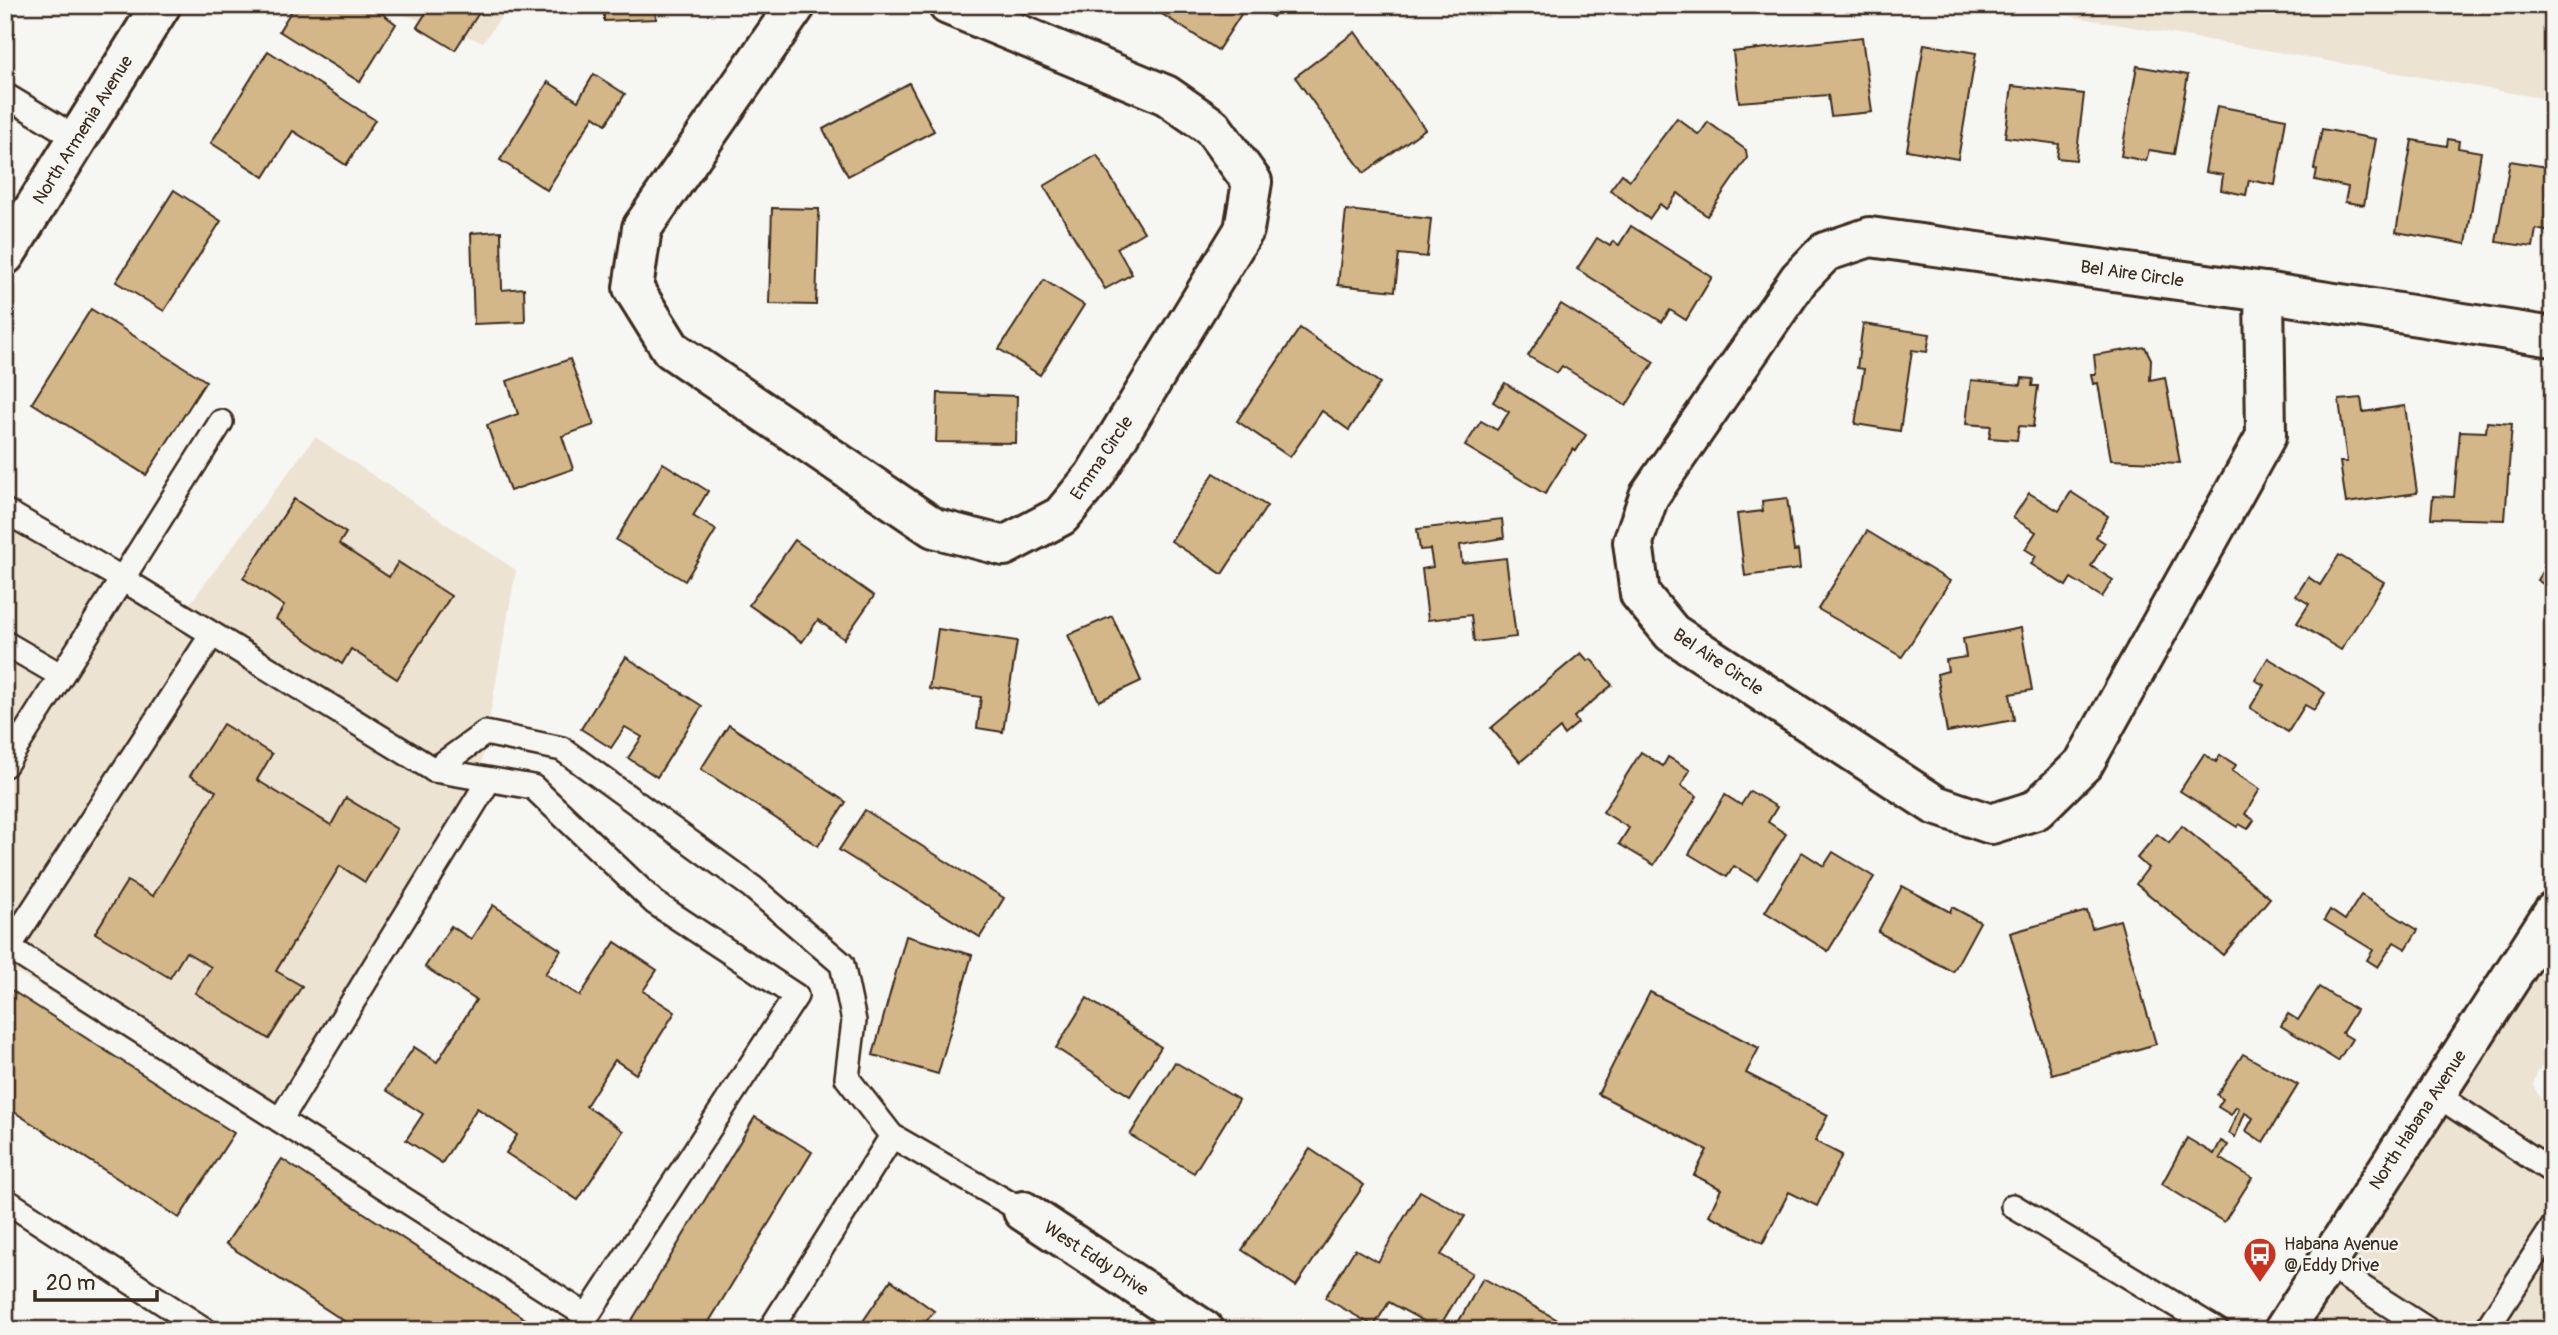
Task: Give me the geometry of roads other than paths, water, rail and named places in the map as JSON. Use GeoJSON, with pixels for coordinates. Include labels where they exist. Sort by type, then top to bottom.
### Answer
{"type":"FeatureCollection","features":[{"type":"Feature","properties":{"kind":"street","name":"North Armenia Avenue"},"geometry":{"type":"LineString","coordinates":[[5,255],[161,5]]}},
{"type":"Feature","properties":{"kind":"street","name":"Emma Circle"},"geometry":{"type":"LineString","coordinates":[[796,5],[642,228],[633,288],[671,349],[934,528],[1004,546],[1061,516],[1094,476],[1244,230],[1252,182],[1212,127],[1166,95],[948,5]]}},
{"type":"Feature","properties":{"kind":"street","name":"Bel Aire Circle"},"geometry":{"type":"LineString","coordinates":[[2264,292],[2266,436],[2084,763],[2036,810],[1991,824],[1935,805],[1672,633],[1640,593],[1633,542],[1649,496],[1799,279],[1825,252],[1870,237],[2264,292],[2553,337]]}},
{"type":"Feature","properties":{"kind":"street","name":"North Habana Avenue"},"geometry":{"type":"LineString","coordinates":[[2284,1330],[2434,1093],[2553,912]]}},
{"type":"Feature","properties":{"kind":"street","name":"West Eddy Drive"},"geometry":{"type":"LineString","coordinates":[[1023,1211],[1204,1330]]}},
{"type":"Feature","properties":{"kind":"lane"},"geometry":{"type":"LineString","coordinates":[[5,95],[78,139]]}},
{"type":"Feature","properties":{"kind":"lane"},"geometry":{"type":"LineString","coordinates":[[5,765],[221,422]]}},
{"type":"Feature","properties":{"kind":"lane"},"geometry":{"type":"LineString","coordinates":[[5,512],[121,578],[211,636],[435,770],[533,787],[655,903],[796,996],[587,1316],[7,946],[211,636]]}},
{"type":"Feature","properties":{"kind":"lane"},"geometry":{"type":"LineString","coordinates":[[5,643],[60,675]]}},
{"type":"Feature","properties":{"kind":"lane"},"geometry":{"type":"LineString","coordinates":[[435,770],[485,733],[562,749],[752,887],[842,964],[853,1021],[847,1078],[892,1136],[1023,1211]]}},
{"type":"Feature","properties":{"kind":"lane"},"geometry":{"type":"LineString","coordinates":[[280,1120],[489,780]]}},
{"type":"Feature","properties":{"kind":"lane"},"geometry":{"type":"LineString","coordinates":[[2434,1093],[2553,1172]]}},
{"type":"Feature","properties":{"kind":"lane"},"geometry":{"type":"LineString","coordinates":[[770,1330],[892,1136]]}},
{"type":"Feature","properties":{"kind":"lane"},"geometry":{"type":"LineString","coordinates":[[5,1200],[205,1330]]}},
{"type":"Feature","properties":{"kind":"lane"},"geometry":{"type":"LineString","coordinates":[[2012,1206],[2217,1330]]}},
{"type":"Feature","properties":{"kind":"lane"},"geometry":{"type":"LineString","coordinates":[[2486,1330],[2553,1227]]}},
{"type":"Feature","properties":{"kind":"lane"},"geometry":{"type":"LineString","coordinates":[[2326,1264],[2428,1330]]}},
{"type":"Feature","properties":{"kind":"place","name":"Habana Avenue @ Eddy Drive"},"geometry":{"type":"Point","coordinates":[2260,1284]}}]}
